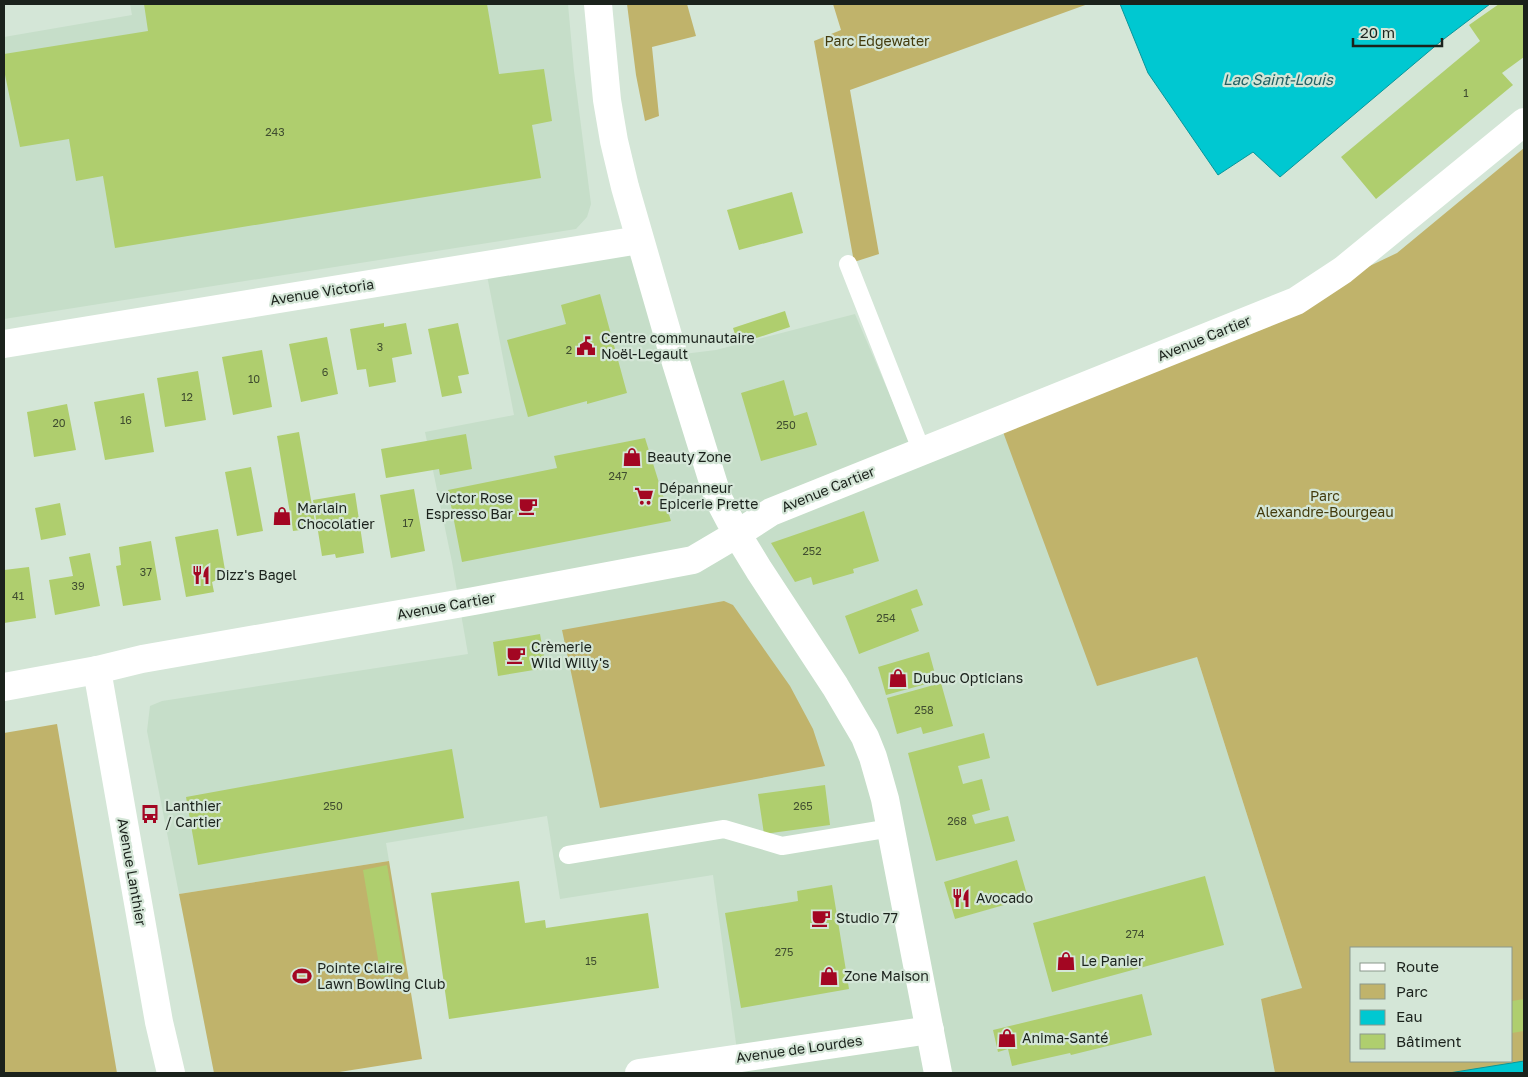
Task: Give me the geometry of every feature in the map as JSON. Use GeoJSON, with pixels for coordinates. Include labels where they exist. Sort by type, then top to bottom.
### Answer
{"type":"FeatureCollection","features":[{"type":"Feature","properties":{"kind":"street"},"geometry":{"type":"LineString","coordinates":[[598,4],[607,100],[614,141],[639,240],[718,498],[759,570],[835,686],[865,737],[878,774],[891,828],[938,1073]]}},
{"type":"Feature","properties":{"kind":"street","name":"Avenue Cartier"},"geometry":{"type":"LineString","coordinates":[[4,687],[97,670],[137,660],[474,602],[693,560],[771,512],[1296,301],[1343,270],[1524,122]]}},
{"type":"Feature","properties":{"kind":"street","name":"Avenue Victoria"},"geometry":{"type":"LineString","coordinates":[[4,344],[639,240]]}},
{"type":"Feature","properties":{"kind":"street","name":"Avenue Lanthier"},"geometry":{"type":"LineString","coordinates":[[97,670],[159,1022],[171,1073]]}},
{"type":"Feature","properties":{"kind":"street","name":"Avenue de Lourdes"},"geometry":{"type":"LineString","coordinates":[[639,1073],[930,1030]]}},
{"type":"Feature","properties":{"kind":"lane"},"geometry":{"type":"LineString","coordinates":[[848,264],[922,452]]}},
{"type":"Feature","properties":{"kind":"lane"},"geometry":{"type":"LineString","coordinates":[[568,855],[724,829],[782,846],[891,828]]}},
{"type":"Feature","properties":{"kind":"shaded area"},"geometry":{"type":"Polygon","coordinates":[[[130,4],[568,4],[574,71],[591,204],[587,217],[576,229],[4,319],[4,37],[132,15],[130,4]]]}},
{"type":"Feature","properties":{"kind":"shaded area"},"geometry":{"type":"Polygon","coordinates":[[[639,240],[667,356],[716,350],[855,314],[913,449],[999,421],[1197,657],[1302,988],[1261,999],[1275,1073],[639,1073],[738,1058],[713,875],[560,899],[547,816],[386,843],[389,861],[179,894],[147,731],[150,706],[162,701],[468,654],[452,562],[425,432],[514,415],[485,265],[639,240]]]}},
{"type":"Feature","properties":{"kind":"green space"},"geometry":{"type":"Polygon","coordinates":[[[627,4],[687,4],[696,36],[652,47],[659,116],[645,121],[636,75],[627,4]]]}},
{"type":"Feature","properties":{"kind":"green space","name":"Parc Edgewater"},"geometry":{"type":"Polygon","coordinates":[[[833,4],[1088,4],[850,90],[879,254],[854,262],[814,41],[841,30],[833,4]]]}},
{"type":"Feature","properties":{"kind":"green space","name":"Parc Alexandre-Bourgeau"},"geometry":{"type":"Polygon","coordinates":[[[1524,148],[1524,1073],[1275,1073],[1261,999],[1302,988],[1197,657],[1097,686],[999,421],[1296,301],[1397,253],[1524,148]]]}},
{"type":"Feature","properties":{"kind":"green space"},"geometry":{"type":"Polygon","coordinates":[[[724,601],[733,605],[790,686],[813,729],[825,766],[600,808],[562,630],[724,601]]]}},
{"type":"Feature","properties":{"kind":"green space"},"geometry":{"type":"Polygon","coordinates":[[[57,724],[117,1073],[4,1073],[4,733],[57,724]]]}},
{"type":"Feature","properties":{"kind":"green space","name":"Pointe Claire Lawn Bowling Club"},"geometry":{"type":"Polygon","coordinates":[[[389,861],[422,1059],[333,1073],[214,1073],[179,894],[389,861]]]}},
{"type":"Feature","properties":{"kind":"water","name":"Lac Saint-Louis"},"geometry":{"type":"Polygon","coordinates":[[[1120,4],[1490,4],[1440,42],[1280,177],[1253,152],[1218,175],[1148,73],[1120,4]]]}},
{"type":"Feature","properties":{"kind":"water"},"geometry":{"type":"Polygon","coordinates":[[[1524,1061],[1524,1073],[1449,1073],[1524,1061]]]}},
{"type":"Feature","properties":{"kind":"building"},"geometry":{"type":"Polygon","coordinates":[[[144,4],[487,4],[499,74],[544,69],[552,121],[532,125],[541,178],[115,248],[103,176],[76,181],[69,139],[20,147],[4,70],[4,54],[148,31],[144,4]]]}},
{"type":"Feature","properties":{"kind":"building"},"geometry":{"type":"Polygon","coordinates":[[[1499,4],[1524,4],[1524,57],[1502,73],[1513,85],[1376,199],[1341,157],[1480,41],[1469,25],[1499,4]]]}},
{"type":"Feature","properties":{"kind":"building"},"geometry":{"type":"Polygon","coordinates":[[[792,192],[803,233],[739,250],[727,210],[792,192]]]}},
{"type":"Feature","properties":{"kind":"building"},"geometry":{"type":"Polygon","coordinates":[[[600,294],[627,393],[587,404],[587,401],[528,417],[507,340],[566,324],[561,305],[600,294]]]}},
{"type":"Feature","properties":{"kind":"building"},"geometry":{"type":"Polygon","coordinates":[[[785,311],[790,327],[738,344],[733,328],[785,311]]]}},
{"type":"Feature","properties":{"kind":"building"},"geometry":{"type":"Polygon","coordinates":[[[384,323],[384,327],[406,323],[412,354],[392,358],[396,382],[369,387],[366,369],[357,370],[350,329],[384,323]]]}},
{"type":"Feature","properties":{"kind":"building"},"geometry":{"type":"Polygon","coordinates":[[[458,323],[469,374],[458,376],[462,393],[442,397],[428,329],[458,323]]]}},
{"type":"Feature","properties":{"kind":"building"},"geometry":{"type":"Polygon","coordinates":[[[327,337],[338,394],[301,402],[289,344],[327,337]]]}},
{"type":"Feature","properties":{"kind":"building"},"geometry":{"type":"Polygon","coordinates":[[[262,350],[272,407],[233,415],[222,357],[262,350]]]}},
{"type":"Feature","properties":{"kind":"building"},"geometry":{"type":"Polygon","coordinates":[[[198,371],[206,420],[165,427],[157,378],[198,371]]]}},
{"type":"Feature","properties":{"kind":"building"},"geometry":{"type":"Polygon","coordinates":[[[784,380],[794,416],[807,412],[817,445],[761,461],[741,393],[784,380]]]}},
{"type":"Feature","properties":{"kind":"building"},"geometry":{"type":"Polygon","coordinates":[[[144,393],[154,452],[105,460],[94,402],[144,393]]]}},
{"type":"Feature","properties":{"kind":"building"},"geometry":{"type":"Polygon","coordinates":[[[67,404],[76,450],[34,457],[27,412],[67,404]]]}},
{"type":"Feature","properties":{"kind":"building"},"geometry":{"type":"Polygon","coordinates":[[[299,432],[316,528],[293,531],[277,436],[299,432]]]}},
{"type":"Feature","properties":{"kind":"building"},"geometry":{"type":"Polygon","coordinates":[[[466,434],[472,469],[440,475],[439,469],[386,478],[381,449],[466,434]]]}},
{"type":"Feature","properties":{"kind":"building"},"geometry":{"type":"Polygon","coordinates":[[[645,438],[671,521],[462,562],[448,490],[557,468],[554,456],[645,438]]]}},
{"type":"Feature","properties":{"kind":"building"},"geometry":{"type":"Polygon","coordinates":[[[251,467],[263,531],[237,536],[225,472],[251,467]]]}},
{"type":"Feature","properties":{"kind":"building"},"geometry":{"type":"Polygon","coordinates":[[[414,489],[425,551],[391,558],[380,495],[414,489]]]}},
{"type":"Feature","properties":{"kind":"building"},"geometry":{"type":"Polygon","coordinates":[[[355,493],[364,553],[336,558],[335,554],[322,556],[313,500],[355,493]]]}},
{"type":"Feature","properties":{"kind":"building"},"geometry":{"type":"Polygon","coordinates":[[[60,503],[66,535],[41,540],[35,508],[60,503]]]}},
{"type":"Feature","properties":{"kind":"building"},"geometry":{"type":"Polygon","coordinates":[[[864,511],[879,561],[853,569],[854,573],[813,585],[811,577],[795,582],[771,543],[864,511]]]}},
{"type":"Feature","properties":{"kind":"building"},"geometry":{"type":"Polygon","coordinates":[[[218,529],[226,576],[212,582],[214,592],[186,597],[175,537],[218,529]]]}},
{"type":"Feature","properties":{"kind":"building"},"geometry":{"type":"Polygon","coordinates":[[[151,541],[161,600],[123,606],[116,566],[121,565],[119,547],[151,541]]]}},
{"type":"Feature","properties":{"kind":"building"},"geometry":{"type":"Polygon","coordinates":[[[90,553],[100,606],[55,615],[49,580],[73,576],[69,557],[90,553]]]}},
{"type":"Feature","properties":{"kind":"building"},"geometry":{"type":"Polygon","coordinates":[[[29,567],[36,618],[4,623],[4,570],[29,567]]]}},
{"type":"Feature","properties":{"kind":"building"},"geometry":{"type":"Polygon","coordinates":[[[917,589],[923,605],[911,609],[919,631],[859,654],[845,616],[917,589]]]}},
{"type":"Feature","properties":{"kind":"building"},"geometry":{"type":"Polygon","coordinates":[[[540,634],[546,668],[498,676],[493,642],[540,634]]]}},
{"type":"Feature","properties":{"kind":"building"},"geometry":{"type":"Polygon","coordinates":[[[929,652],[937,681],[886,695],[878,667],[929,652]]]}},
{"type":"Feature","properties":{"kind":"building"},"geometry":{"type":"Polygon","coordinates":[[[941,683],[953,726],[923,734],[921,727],[897,734],[887,698],[941,683]]]}},
{"type":"Feature","properties":{"kind":"building"},"geometry":{"type":"Polygon","coordinates":[[[984,733],[990,758],[958,766],[963,784],[982,779],[990,810],[972,815],[975,824],[1008,816],[1015,841],[936,861],[908,753],[984,733]]]}},
{"type":"Feature","properties":{"kind":"building"},"geometry":{"type":"Polygon","coordinates":[[[452,749],[464,818],[198,865],[186,797],[452,749]]]}},
{"type":"Feature","properties":{"kind":"building"},"geometry":{"type":"Polygon","coordinates":[[[825,785],[830,825],[764,834],[758,794],[825,785]]]}},
{"type":"Feature","properties":{"kind":"building"},"geometry":{"type":"Polygon","coordinates":[[[1017,860],[1028,898],[955,919],[944,882],[1017,860]]]}},
{"type":"Feature","properties":{"kind":"building"},"geometry":{"type":"Polygon","coordinates":[[[387,865],[405,972],[381,977],[363,870],[387,865]]]}},
{"type":"Feature","properties":{"kind":"building"},"geometry":{"type":"Polygon","coordinates":[[[1205,876],[1224,945],[1052,992],[1033,923],[1205,876]]]}},
{"type":"Feature","properties":{"kind":"building"},"geometry":{"type":"Polygon","coordinates":[[[519,881],[525,923],[545,920],[546,928],[648,913],[659,988],[449,1019],[431,893],[519,881]]]}},
{"type":"Feature","properties":{"kind":"building"},"geometry":{"type":"Polygon","coordinates":[[[832,885],[849,989],[741,1008],[725,913],[798,901],[797,891],[832,885]]]}},
{"type":"Feature","properties":{"kind":"building"},"geometry":{"type":"Polygon","coordinates":[[[1142,994],[1152,1035],[1071,1055],[1070,1053],[1012,1066],[1008,1049],[998,1052],[993,1030],[1142,994]]]}},
{"type":"Feature","properties":{"kind":"building"},"geometry":{"type":"Polygon","coordinates":[[[1524,999],[1524,1031],[1513,1033],[1513,1001],[1524,999]]]}},
{"type":"Feature","properties":{"kind":"place","name":"Centre communautaire Noël-Legault"},"geometry":{"type":"Point","coordinates":[586,346]}},
{"type":"Feature","properties":{"kind":"place","name":"Beauty Zone"},"geometry":{"type":"Point","coordinates":[632,457]}},
{"type":"Feature","properties":{"kind":"place","name":"Dépanneur Epicerie Prette"},"geometry":{"type":"Point","coordinates":[644,496]}},
{"type":"Feature","properties":{"kind":"place","name":"Victor Rose Espresso Bar"},"geometry":{"type":"Point","coordinates":[528,506]}},
{"type":"Feature","properties":{"kind":"place","name":"Marlain Chocolatier"},"geometry":{"type":"Point","coordinates":[282,516]}},
{"type":"Feature","properties":{"kind":"place","name":"Dizz's Bagel"},"geometry":{"type":"Point","coordinates":[201,575]}},
{"type":"Feature","properties":{"kind":"place","name":"Crèmerie Wild Willy's"},"geometry":{"type":"Point","coordinates":[516,655]}},
{"type":"Feature","properties":{"kind":"place","name":"Dubuc Opticians"},"geometry":{"type":"Point","coordinates":[898,678]}},
{"type":"Feature","properties":{"kind":"place","name":"Lanthier / Cartier"},"geometry":{"type":"Point","coordinates":[150,814]}},
{"type":"Feature","properties":{"kind":"place","name":"Avocado"},"geometry":{"type":"Point","coordinates":[961,898]}},
{"type":"Feature","properties":{"kind":"place","name":"Studio 77"},"geometry":{"type":"Point","coordinates":[821,918]}},
{"type":"Feature","properties":{"kind":"place","name":"Le Panier"},"geometry":{"type":"Point","coordinates":[1066,961]}},
{"type":"Feature","properties":{"kind":"place","name":"Pointe Claire Lawn Bowling Club"},"geometry":{"type":"Point","coordinates":[302,976]}},
{"type":"Feature","properties":{"kind":"place","name":"Zone Maison"},"geometry":{"type":"Point","coordinates":[829,976]}},
{"type":"Feature","properties":{"kind":"place","name":"Anima-Santé"},"geometry":{"type":"Point","coordinates":[1007,1038]}}]}
